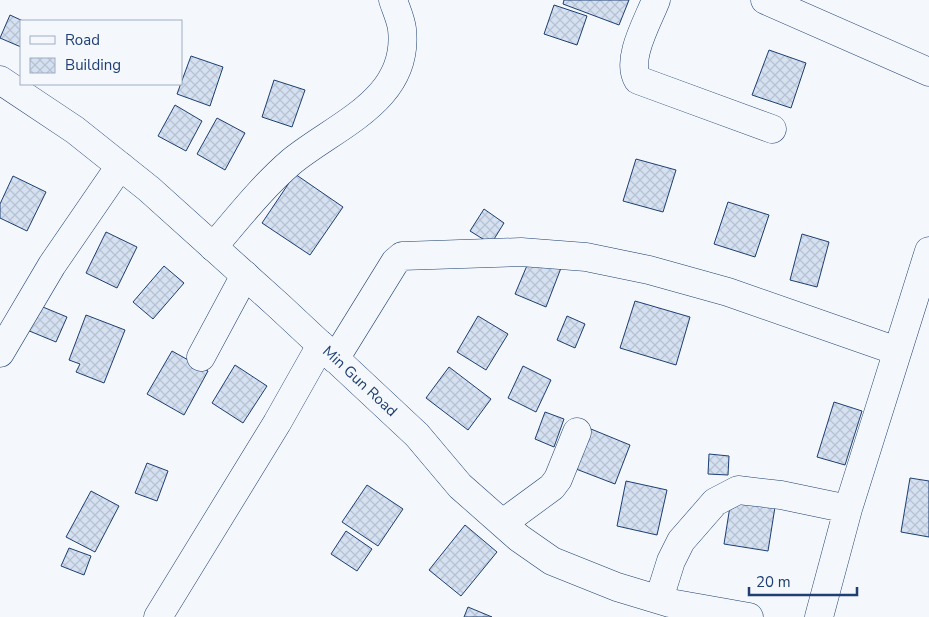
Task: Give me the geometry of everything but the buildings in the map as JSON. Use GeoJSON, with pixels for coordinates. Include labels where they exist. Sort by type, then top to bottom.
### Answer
{"type":"FeatureCollection","features":[{"type":"Feature","properties":{"kind":"street"},"geometry":{"type":"LineString","coordinates":[[213,247],[290,164],[357,116],[391,84],[397,70],[402,49],[402,28],[392,0]]}},
{"type":"Feature","properties":{"kind":"street"},"geometry":{"type":"LineString","coordinates":[[656,0],[635,52],[632,66],[638,80],[772,129]]}},
{"type":"Feature","properties":{"kind":"street"},"geometry":{"type":"LineString","coordinates":[[765,0],[929,72]]}},
{"type":"Feature","properties":{"kind":"street","name":"Min Gun Road"},"geometry":{"type":"LineString","coordinates":[[0,80],[75,130],[120,166],[245,275],[417,435],[460,486],[519,538],[552,561],[617,587],[659,599],[749,617]]}},
{"type":"Feature","properties":{"kind":"street"},"geometry":{"type":"LineString","coordinates":[[0,353],[52,265],[120,166]]}},
{"type":"Feature","properties":{"kind":"street"},"geometry":{"type":"LineString","coordinates":[[819,617],[848,509],[929,251]]}},
{"type":"Feature","properties":{"kind":"street"},"geometry":{"type":"LineString","coordinates":[[158,617],[277,423],[395,262],[402,256],[521,252],[586,257],[649,270],[728,292],[897,351]]}},
{"type":"Feature","properties":{"kind":"street"},"geometry":{"type":"LineString","coordinates":[[201,357],[245,275]]}},
{"type":"Feature","properties":{"kind":"street"},"geometry":{"type":"LineString","coordinates":[[503,523],[552,487],[577,432]]}},
{"type":"Feature","properties":{"kind":"street"},"geometry":{"type":"LineString","coordinates":[[659,599],[671,561],[681,541],[715,502],[738,490],[781,494],[848,509]]}}]}
